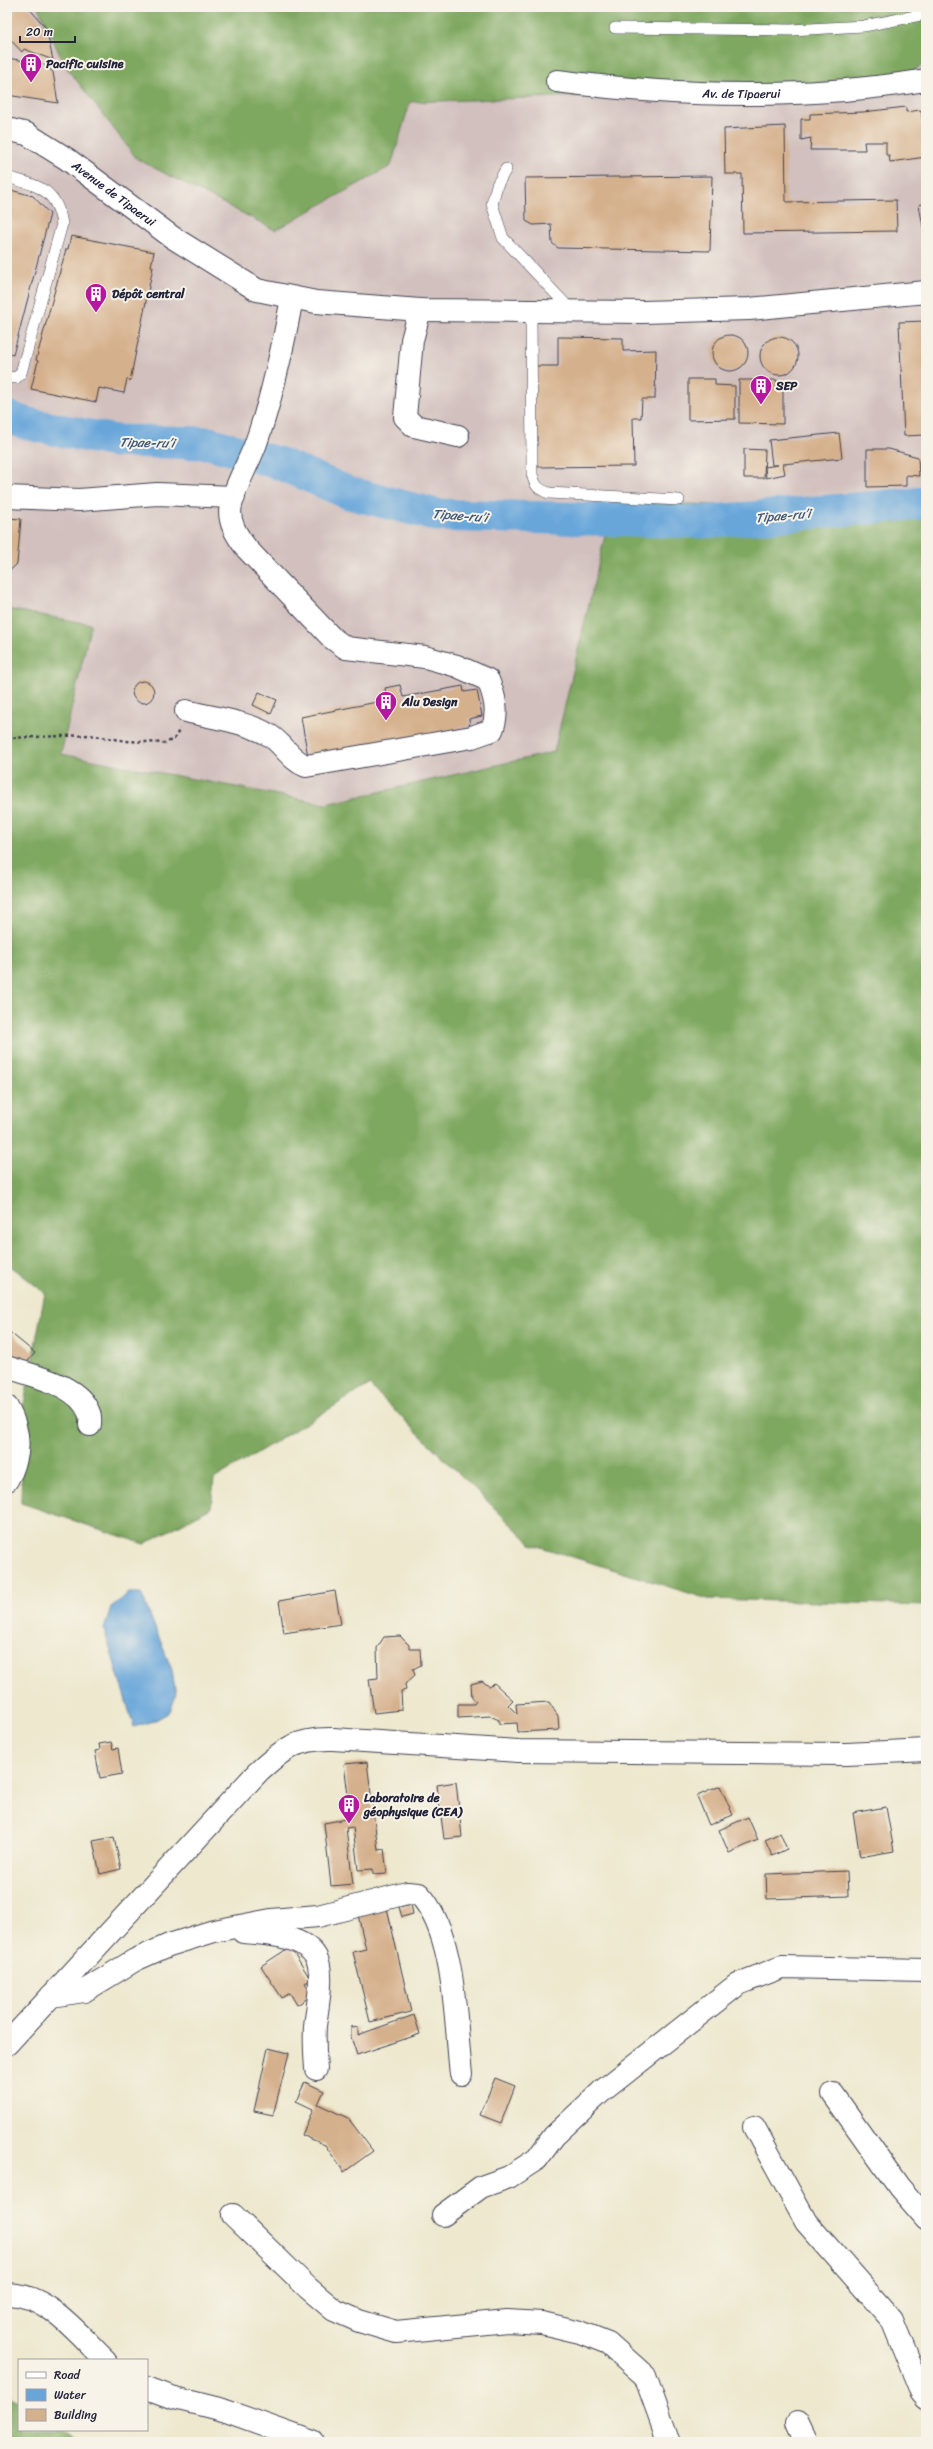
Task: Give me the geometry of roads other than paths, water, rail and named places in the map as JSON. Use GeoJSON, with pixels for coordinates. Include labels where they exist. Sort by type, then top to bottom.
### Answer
{"type":"FeatureCollection","features":[{"type":"Feature","properties":{"kind":"street","name":"Av. de Tipaerui"},"geometry":{"type":"LineString","coordinates":[[558,81],[666,93],[724,94],[794,92],[895,85],[926,80]]}},
{"type":"Feature","properties":{"kind":"street","name":"Avenue de Tipaerui"},"geometry":{"type":"LineString","coordinates":[[7,129],[27,134],[67,159],[172,237],[216,266],[257,290],[292,298],[316,302],[420,310],[643,312],[749,309],[926,292]]}},
{"type":"Feature","properties":{"kind":"street"},"geometry":{"type":"LineString","coordinates":[[186,712],[255,729],[270,736],[296,762],[306,766],[472,737],[492,730],[497,718],[493,694],[488,680],[457,666],[425,657],[346,648],[332,638],[246,549],[236,535],[232,522],[231,505],[256,444],[280,362],[292,298]]}},
{"type":"Feature","properties":{"kind":"street"},"geometry":{"type":"LineString","coordinates":[[420,310],[412,340],[405,417],[414,426],[458,436]]}},
{"type":"Feature","properties":{"kind":"street"},"geometry":{"type":"LineString","coordinates":[[7,497],[79,500],[237,489]]}},
{"type":"Feature","properties":{"kind":"street"},"geometry":{"type":"LineString","coordinates":[[7,1367],[64,1386],[79,1399],[90,1413],[90,1425]]}},
{"type":"Feature","properties":{"kind":"street"},"geometry":{"type":"LineString","coordinates":[[7,1407],[20,1437],[18,1453],[7,1480]]}},
{"type":"Feature","properties":{"kind":"street"},"geometry":{"type":"LineString","coordinates":[[7,2044],[258,1772],[282,1751],[297,1742],[318,1738],[518,1751],[847,1754],[926,1750]]}},
{"type":"Feature","properties":{"kind":"street"},"geometry":{"type":"LineString","coordinates":[[51,1996],[84,1991],[135,1960],[169,1945],[214,1931],[271,1920],[318,1916],[407,1893],[419,1894],[431,1906],[449,1967],[461,2074]]}},
{"type":"Feature","properties":{"kind":"street"},"geometry":{"type":"LineString","coordinates":[[214,1931],[262,1933],[290,1939],[307,1946],[316,1958],[320,1974],[315,2042],[316,2069]]}},
{"type":"Feature","properties":{"kind":"street"},"geometry":{"type":"LineString","coordinates":[[443,2215],[481,2187],[509,2177],[537,2159],[554,2136],[601,2092],[738,1984],[782,1967],[926,1970]]}},
{"type":"Feature","properties":{"kind":"street"},"geometry":{"type":"LineString","coordinates":[[833,2094],[899,2187],[926,2218]]}},
{"type":"Feature","properties":{"kind":"street"},"geometry":{"type":"LineString","coordinates":[[754,2127],[806,2222],[892,2320],[921,2391],[926,2397]]}},
{"type":"Feature","properties":{"kind":"street"},"geometry":{"type":"LineString","coordinates":[[233,2215],[329,2306],[359,2320],[396,2332],[507,2321],[542,2323],[580,2332],[608,2343],[645,2376],[669,2442]]}},
{"type":"Feature","properties":{"kind":"street"},"geometry":{"type":"LineString","coordinates":[[7,2294],[30,2298],[56,2312],[104,2359]]}},
{"type":"Feature","properties":{"kind":"street"},"geometry":{"type":"LineString","coordinates":[[148,2388],[170,2397],[223,2410],[313,2442]]}},
{"type":"Feature","properties":{"kind":"street"},"geometry":{"type":"LineString","coordinates":[[797,2423],[806,2442]]}},
{"type":"Feature","properties":{"kind":"lane"},"geometry":{"type":"LineString","coordinates":[[615,28],[790,30],[864,26],[926,14]]}},
{"type":"Feature","properties":{"kind":"lane"},"geometry":{"type":"LineString","coordinates":[[506,169],[498,185],[492,204],[503,238],[571,311]]}},
{"type":"Feature","properties":{"kind":"lane"},"geometry":{"type":"LineString","coordinates":[[7,177],[42,187],[59,208],[62,224],[22,373],[16,378],[7,378]]}},
{"type":"Feature","properties":{"kind":"lane"},"geometry":{"type":"LineString","coordinates":[[531,310],[532,474],[535,484],[540,490],[549,493],[679,500]]}},
{"type":"Feature","properties":{"kind":"water"},"geometry":{"type":"Polygon","coordinates":[[[129,1593],[141,1593],[172,1670],[176,1695],[170,1712],[154,1721],[134,1727],[104,1629],[111,1607],[129,1593]]]}},
{"type":"Feature","properties":{"kind":"waterway","name":"Tipae-ru’i"},"geometry":{"type":"LineString","coordinates":[[7,417],[28,424],[115,441],[209,443],[281,464],[349,493],[437,515],[702,522],[926,503]]}},
{"type":"Feature","properties":{"kind":"place","name":"Pacific cuisine"},"geometry":{"type":"Point","coordinates":[31,84]}},
{"type":"Feature","properties":{"kind":"place","name":"Dépôt central"},"geometry":{"type":"Point","coordinates":[96,314]}},
{"type":"Feature","properties":{"kind":"place","name":"SEP"},"geometry":{"type":"Point","coordinates":[761,406]}},
{"type":"Feature","properties":{"kind":"place","name":"Alu Design"},"geometry":{"type":"Point","coordinates":[386,722]}},
{"type":"Feature","properties":{"kind":"place","name":"Laboratoire de géophysique (CEA)"},"geometry":{"type":"Point","coordinates":[349,1824]}}]}
